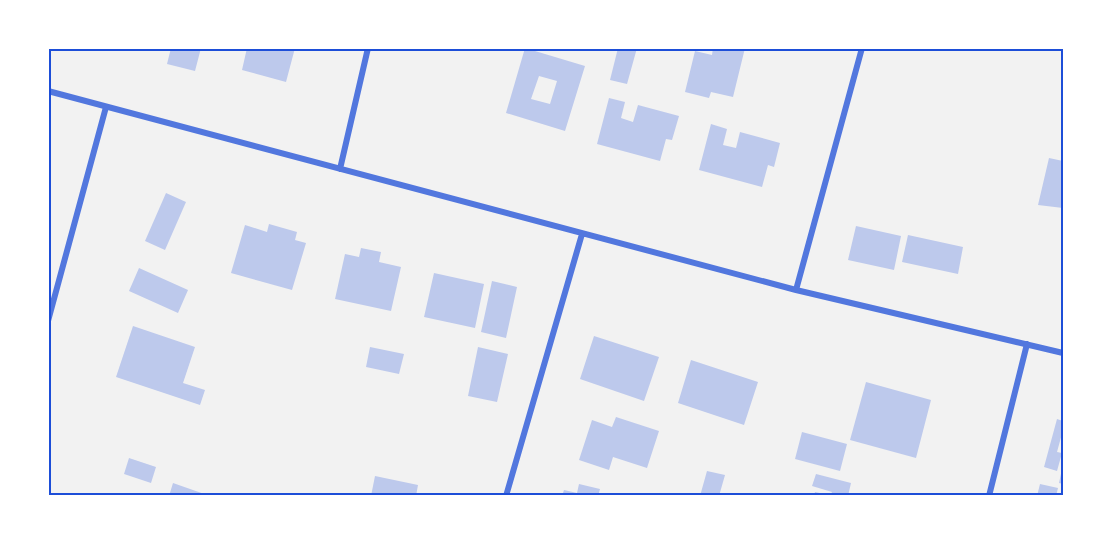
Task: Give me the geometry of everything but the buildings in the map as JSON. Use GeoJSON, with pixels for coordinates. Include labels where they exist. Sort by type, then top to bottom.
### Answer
{"type":"FeatureCollection","features":[{"type":"Feature","properties":{"kind":"street"},"geometry":{"type":"LineString","coordinates":[[340,169],[368,48]]}},
{"type":"Feature","properties":{"kind":"street"},"geometry":{"type":"LineString","coordinates":[[796,290],[862,48]]}},
{"type":"Feature","properties":{"kind":"street"},"geometry":{"type":"LineString","coordinates":[[48,91],[796,290],[1063,353]]}},
{"type":"Feature","properties":{"kind":"street"},"geometry":{"type":"LineString","coordinates":[[48,321],[106,107]]}},
{"type":"Feature","properties":{"kind":"street"},"geometry":{"type":"LineString","coordinates":[[506,496],[582,234]]}},
{"type":"Feature","properties":{"kind":"street"},"geometry":{"type":"LineString","coordinates":[[988,496],[1027,344]]}}]}
